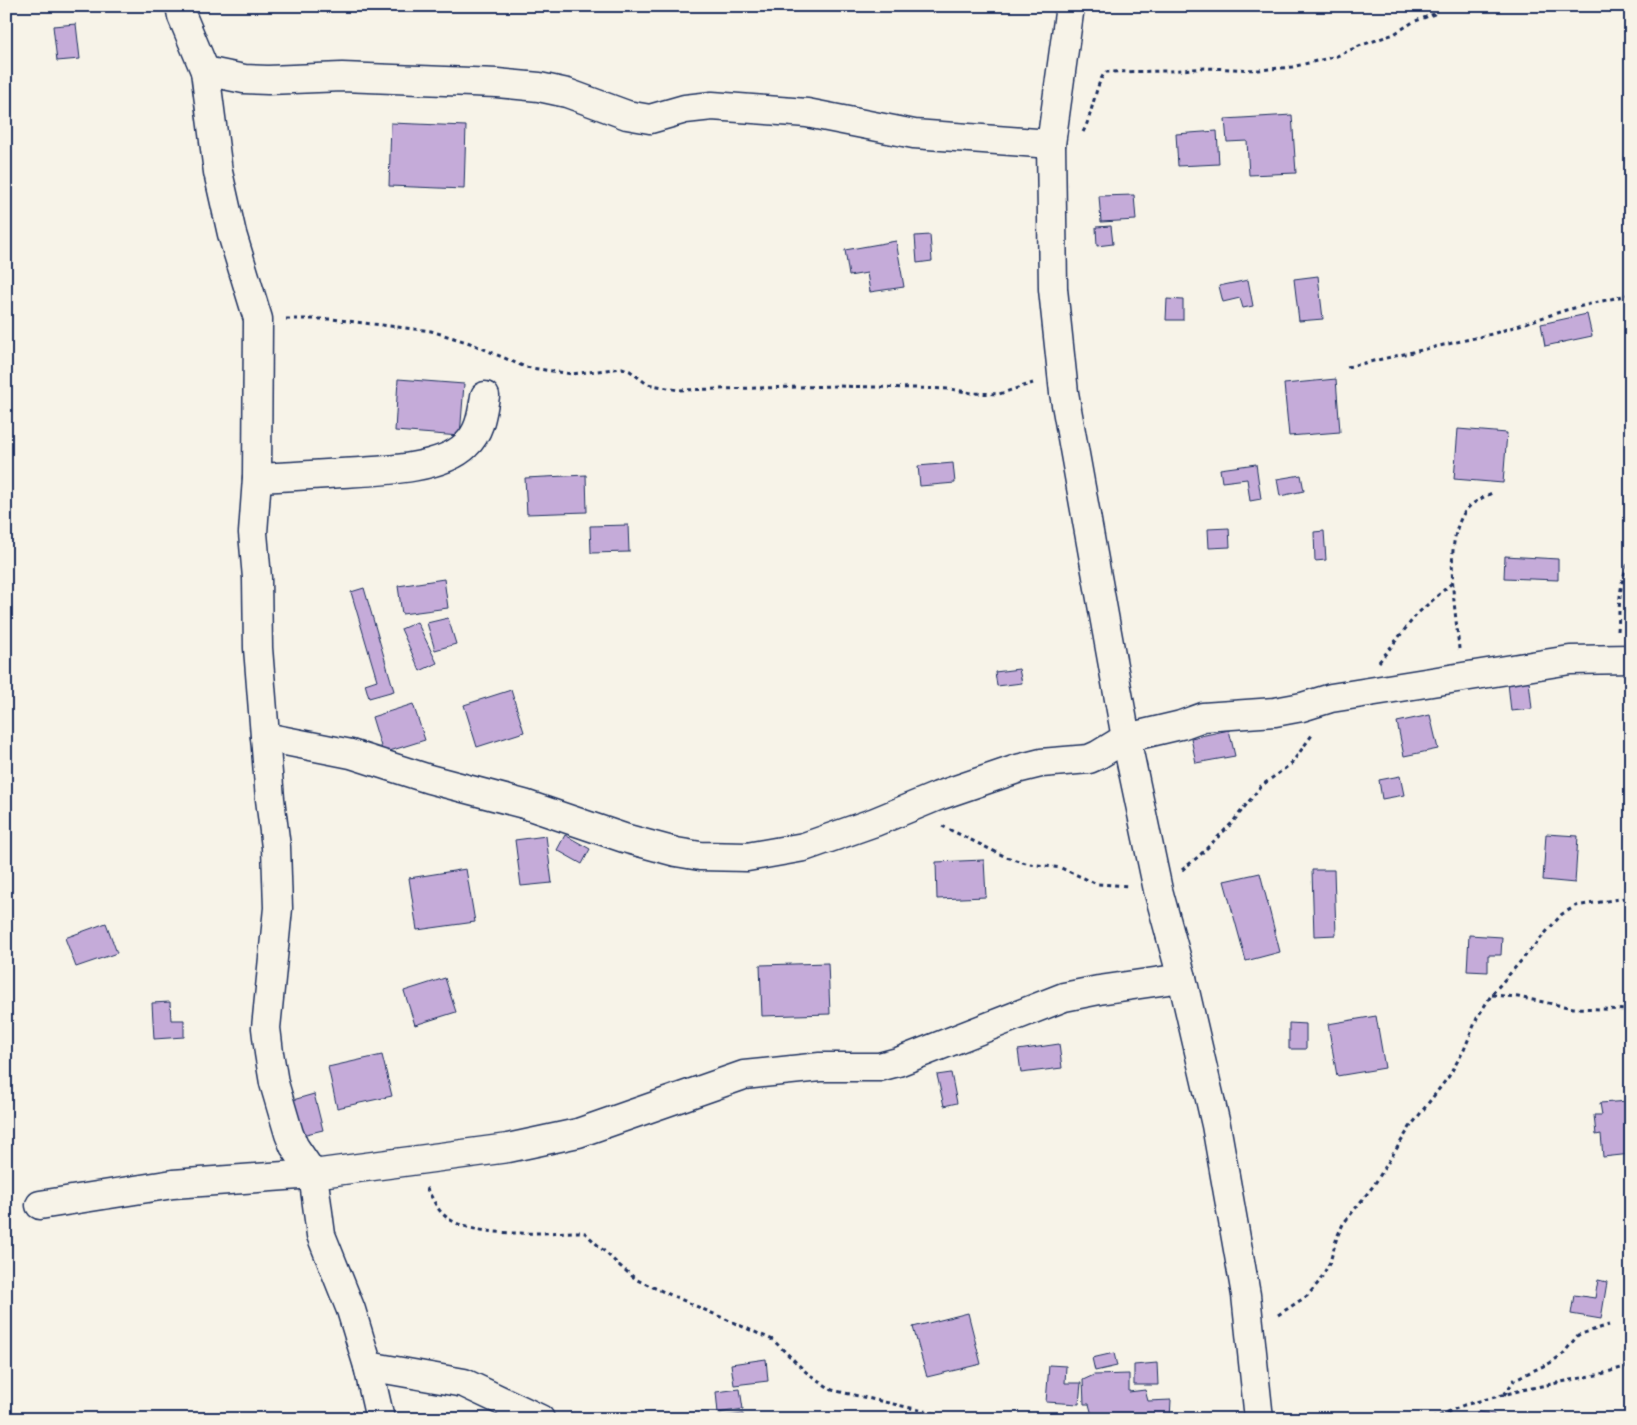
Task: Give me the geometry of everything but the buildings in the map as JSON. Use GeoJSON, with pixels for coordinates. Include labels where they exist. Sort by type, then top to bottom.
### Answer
{"type":"FeatureCollection","features":[{"type":"Feature","properties":{"kind":"street"},"geometry":{"type":"LineString","coordinates":[[180,6],[182,16],[206,71],[218,172],[232,234],[258,319],[257,478],[253,533],[257,578],[258,648],[270,799],[276,847],[278,908],[266,1028],[268,1044],[274,1083],[289,1134],[294,1146],[313,1174],[321,1236],[351,1310],[368,1366],[380,1419]]}},
{"type":"Feature","properties":{"kind":"street"},"geometry":{"type":"LineString","coordinates":[[1070,6],[1051,144],[1053,290],[1062,371],[1126,738],[1158,890],[1182,978],[1216,1125],[1246,1295],[1259,1419]]}},
{"type":"Feature","properties":{"kind":"street"},"geometry":{"type":"LineString","coordinates":[[206,71],[244,79],[268,80],[342,77],[497,83],[539,87],[566,93],[626,115],[650,119],[685,109],[712,106],[807,113],[914,134],[1051,144]]}},
{"type":"Feature","properties":{"kind":"street"},"geometry":{"type":"LineString","coordinates":[[257,478],[401,469],[433,462],[460,451],[471,440],[482,418],[485,396]]}},
{"type":"Feature","properties":{"kind":"street"},"geometry":{"type":"LineString","coordinates":[[265,737],[351,754],[429,779],[524,804],[624,838],[676,852],[700,856],[747,857],[796,849],[875,822],[938,796],[1017,769],[1041,763],[1088,759],[1126,738],[1181,725],[1203,717],[1274,712],[1302,707],[1331,698],[1570,660],[1622,659]]}},
{"type":"Feature","properties":{"kind":"street"},"geometry":{"type":"LineString","coordinates":[[40,1205],[173,1184],[313,1174],[508,1148],[578,1133],[744,1075],[820,1067],[879,1067],[898,1062],[1064,997],[1182,978]]}},
{"type":"Feature","properties":{"kind":"street"},"geometry":{"type":"LineString","coordinates":[[368,1366],[464,1383],[540,1419]]}},
{"type":"Feature","properties":{"kind":"path"},"geometry":{"type":"LineString","coordinates":[[1082,134],[1091,114],[1101,79],[1106,72],[1169,71],[1205,68],[1259,70],[1292,67],[1337,56],[1368,42],[1398,32],[1413,22],[1434,14],[1440,6]]}},
{"type":"Feature","properties":{"kind":"path"},"geometry":{"type":"LineString","coordinates":[[1347,367],[1492,334],[1566,310],[1631,294]]}},
{"type":"Feature","properties":{"kind":"path"},"geometry":{"type":"LineString","coordinates":[[258,319],[331,319],[402,326],[431,331],[470,343],[525,367],[572,374],[622,368],[647,384],[678,390],[837,386],[951,389],[972,393],[999,394],[1062,371]]}},
{"type":"Feature","properties":{"kind":"path"},"geometry":{"type":"LineString","coordinates":[[1461,677],[1453,582],[1453,538],[1464,511],[1472,504],[1492,493]]}},
{"type":"Feature","properties":{"kind":"path"},"geometry":{"type":"LineString","coordinates":[[1622,659],[1618,635],[1619,596],[1621,580],[1631,556]]}},
{"type":"Feature","properties":{"kind":"path"},"geometry":{"type":"LineString","coordinates":[[1357,694],[1382,658],[1418,614],[1453,582]]}},
{"type":"Feature","properties":{"kind":"path"},"geometry":{"type":"LineString","coordinates":[[902,811],[943,827],[1006,857],[1029,864],[1062,868],[1097,884],[1127,885],[1158,890],[1199,856],[1232,823],[1261,786],[1291,764],[1309,741],[1331,698]]}},
{"type":"Feature","properties":{"kind":"path"},"geometry":{"type":"LineString","coordinates":[[1250,1334],[1307,1296],[1319,1282],[1330,1262],[1336,1237],[1374,1185],[1410,1127],[1449,1076],[1464,1050],[1477,1018],[1492,994],[1568,909],[1631,897]]}},
{"type":"Feature","properties":{"kind":"path"},"geometry":{"type":"LineString","coordinates":[[1492,994],[1573,1008],[1631,1010]]}},
{"type":"Feature","properties":{"kind":"path"},"geometry":{"type":"LineString","coordinates":[[407,1161],[432,1196],[442,1214],[458,1223],[476,1230],[494,1232],[582,1232],[589,1236],[637,1280],[773,1340],[806,1372],[832,1390],[959,1419]]}},
{"type":"Feature","properties":{"kind":"path"},"geometry":{"type":"LineString","coordinates":[[1503,1395],[1516,1379],[1550,1363],[1563,1354],[1578,1335],[1608,1325]]}},
{"type":"Feature","properties":{"kind":"path"},"geometry":{"type":"LineString","coordinates":[[1432,1419],[1464,1405],[1572,1378],[1601,1374],[1631,1365]]}}]}
